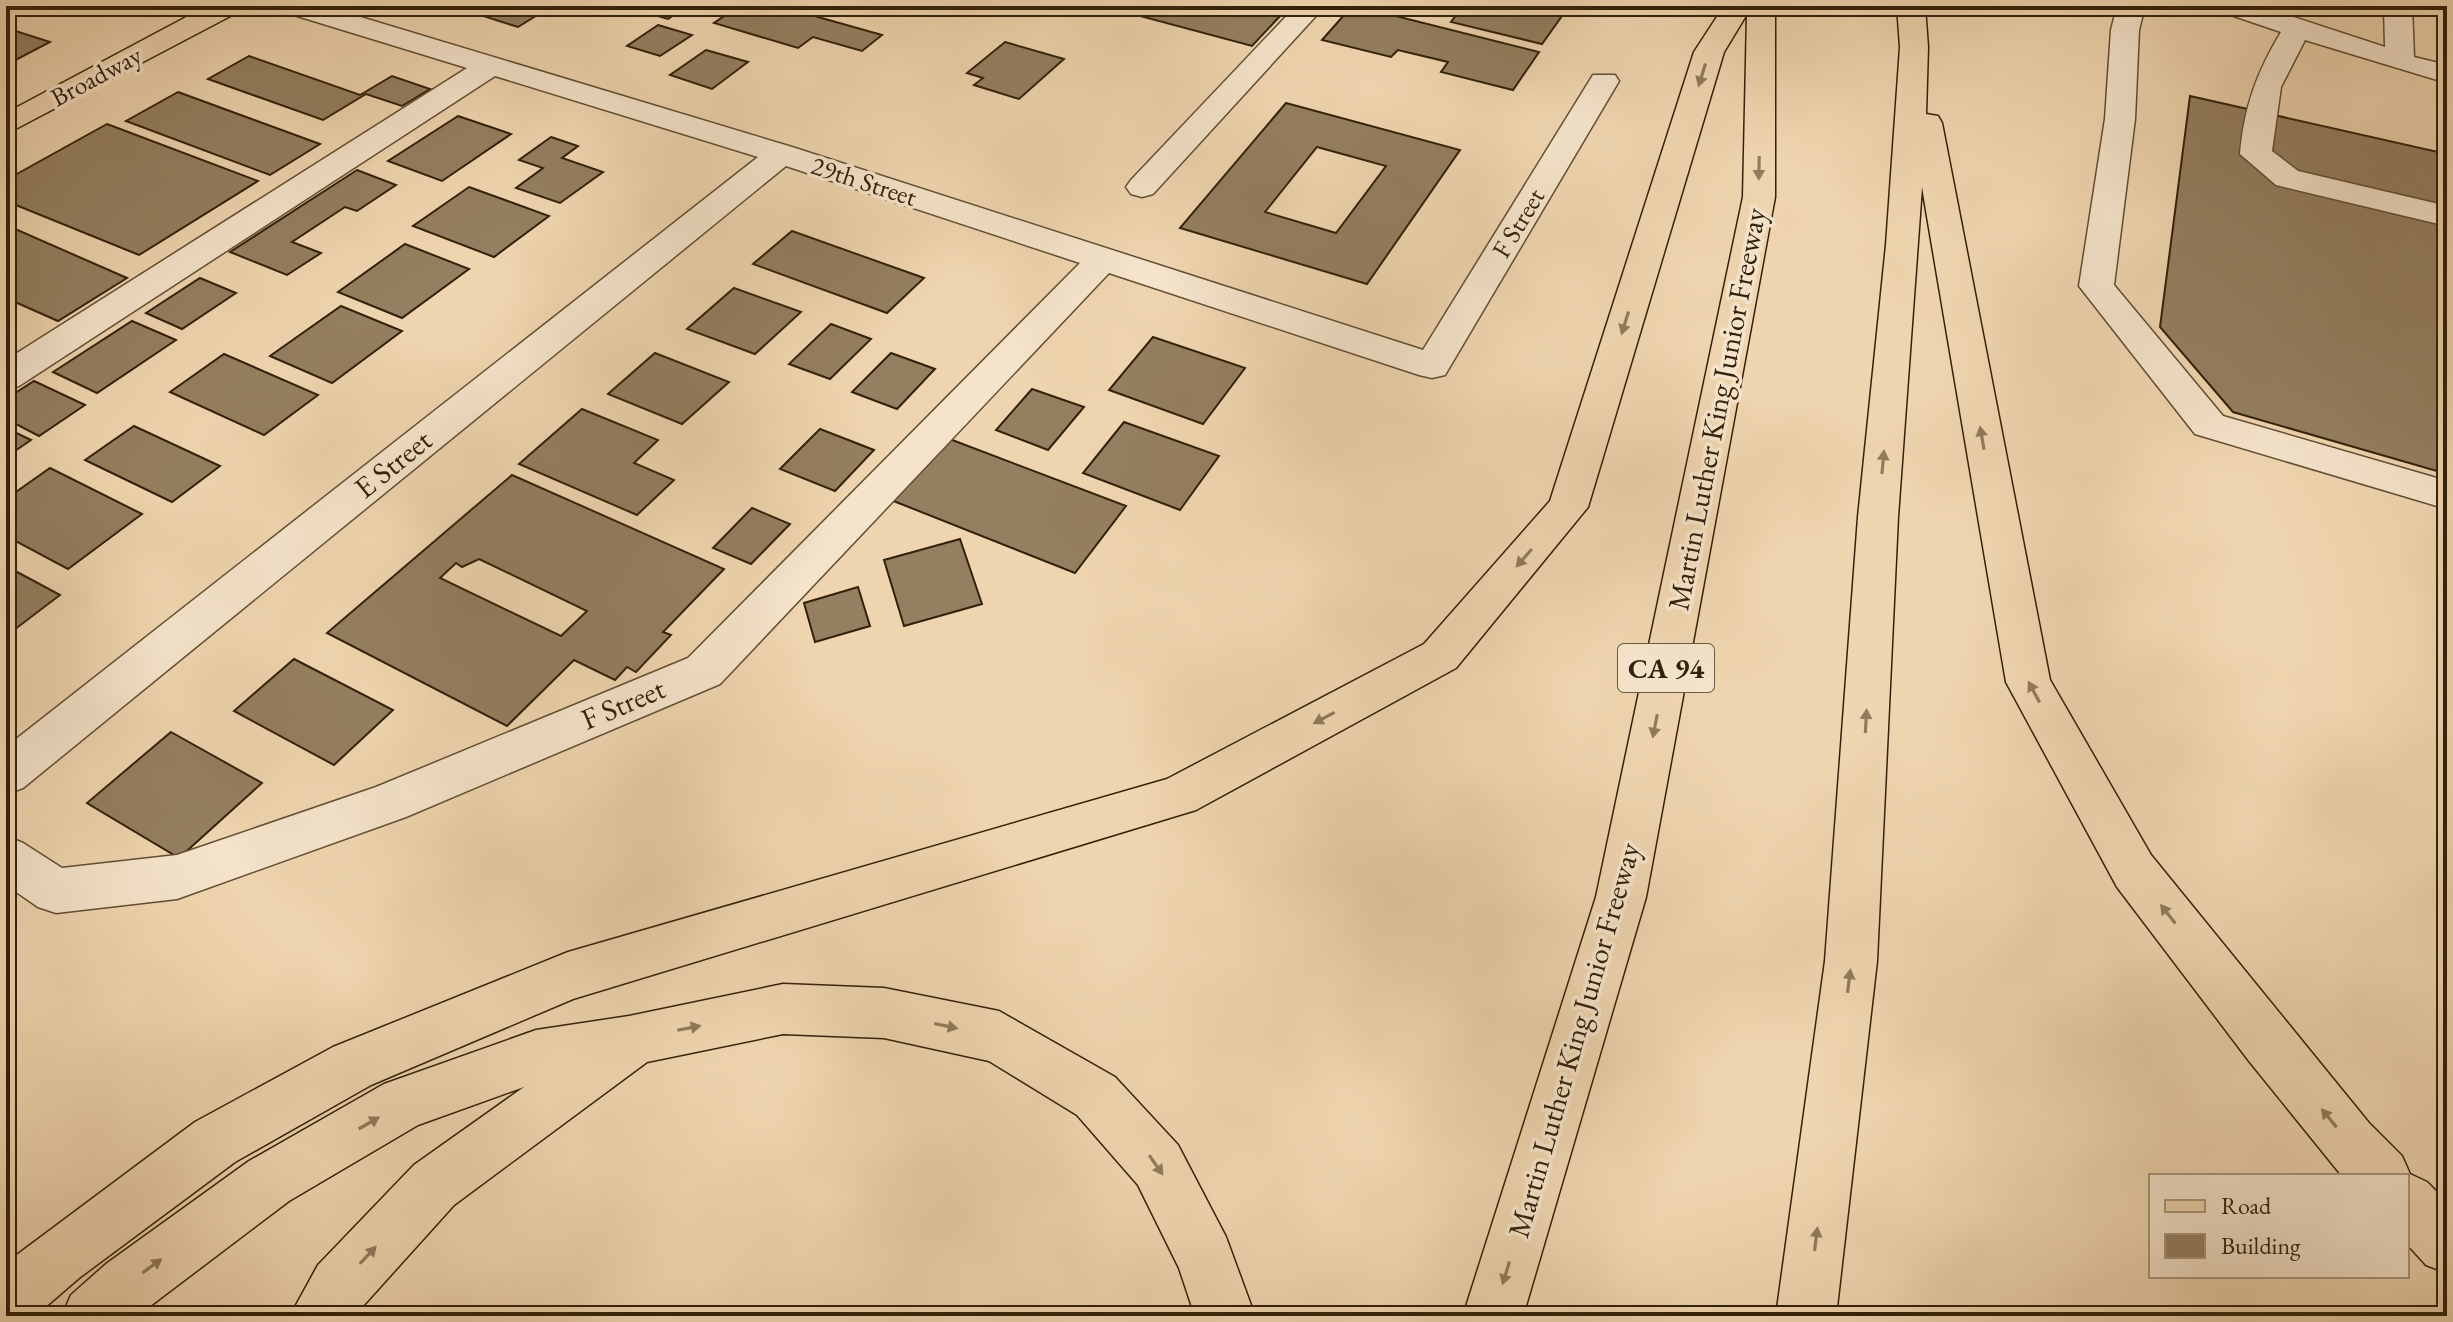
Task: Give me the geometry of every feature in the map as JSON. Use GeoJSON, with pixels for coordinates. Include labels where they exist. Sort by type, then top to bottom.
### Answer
{"type":"FeatureCollection","features":[{"type":"Feature","properties":{"kind":"main road","name":"Broadway"},"geometry":{"type":"LineString","coordinates":[[6,125],[228,6]]}},
{"type":"Feature","properties":{"kind":"main road"},"geometry":{"type":"LineString","coordinates":[[6,1302],[58,1257],[215,1142],[352,1066],[568,976],[1179,796],[1440,656],[1568,507],[1709,52],[1738,6]]}},
{"type":"Feature","properties":{"kind":"main road","name":"Martin Luther King Junior Freeway"},"geometry":{"type":"LineString","coordinates":[[1493,1316],[1624,882],[1759,197],[1761,6]]}},
{"type":"Feature","properties":{"kind":"main road"},"geometry":{"type":"LineString","coordinates":[[1912,26],[2028,682],[2134,871],[2349,1143],[2380,1174]]}},
{"type":"Feature","properties":{"kind":"main road"},"geometry":{"type":"LineString","coordinates":[[1806,1316],[1851,961],[1878,517],[1903,245],[1912,26]]}},
{"type":"Feature","properties":{"kind":"main road"},"geometry":{"type":"LineString","coordinates":[[92,1316],[127,1285],[269,1181],[403,1103],[536,1056],[783,1009],[884,1013],[999,1037],[1096,1096],[1158,1165],[1205,1258],[1225,1316]]}},
{"type":"Feature","properties":{"kind":"main road"},"geometry":{"type":"LineString","coordinates":[[320,1316],[339,1286],[434,1185],[635,1039]]}},
{"type":"Feature","properties":{"kind":"main road"},"geometry":{"type":"LineString","coordinates":[[2409,1204],[2447,1244]]}},
{"type":"Feature","properties":{"kind":"street","name":"29th Street"},"geometry":{"type":"LineString","coordinates":[[294,6],[781,154],[1432,366]]}},
{"type":"Feature","properties":{"kind":"street"},"geometry":{"type":"LineString","coordinates":[[1142,187],[1311,6]]}},
{"type":"Feature","properties":{"kind":"street"},"geometry":{"type":"LineString","coordinates":[[2131,6],[2125,30],[2120,119],[2096,286],[2209,425],[2447,495]]}},
{"type":"Feature","properties":{"kind":"street"},"geometry":{"type":"LineString","coordinates":[[2232,6],[2400,62],[2447,74]]}},
{"type":"Feature","properties":{"kind":"street"},"geometry":{"type":"LineString","coordinates":[[2398,6],[2400,62]]}},
{"type":"Feature","properties":{"kind":"street"},"geometry":{"type":"LineString","coordinates":[[2298,28],[2265,83],[2258,111],[2256,154],[2287,178],[2447,216]]}},
{"type":"Feature","properties":{"kind":"street"},"geometry":{"type":"LineString","coordinates":[[6,377],[489,67]]}},
{"type":"Feature","properties":{"kind":"street","name":"F Street"},"geometry":{"type":"LineString","coordinates":[[1432,366],[1604,81]]}},
{"type":"Feature","properties":{"kind":"street","name":"E Street"},"geometry":{"type":"LineString","coordinates":[[6,774],[781,154]]}},
{"type":"Feature","properties":{"kind":"street","name":"F Street"},"geometry":{"type":"LineString","coordinates":[[6,858],[56,891],[177,877],[389,803],[704,671],[1103,259]]}},
{"type":"Feature","properties":{"kind":"building"},"geometry":{"type":"Polygon","coordinates":[[[491,6],[552,6],[518,27],[477,14],[491,6]]]}},
{"type":"Feature","properties":{"kind":"building"},"geometry":{"type":"Polygon","coordinates":[[[624,6],[687,6],[668,19],[624,6]]]}},
{"type":"Feature","properties":{"kind":"building"},"geometry":{"type":"Polygon","coordinates":[[[739,6],[779,6],[882,35],[862,51],[813,37],[798,48],[714,23],[739,6]]]}},
{"type":"Feature","properties":{"kind":"building"},"geometry":{"type":"Polygon","coordinates":[[[1103,6],[1246,6],[1281,15],[1252,46],[1103,6]]]}},
{"type":"Feature","properties":{"kind":"building"},"geometry":{"type":"Polygon","coordinates":[[[1352,6],[1539,52],[1513,90],[1441,72],[1448,62],[1398,50],[1391,57],[1322,40],[1352,6]]]}},
{"type":"Feature","properties":{"kind":"building"},"geometry":{"type":"Polygon","coordinates":[[[1463,6],[1537,6],[1564,13],[1542,44],[1451,22],[1463,6]]]}},
{"type":"Feature","properties":{"kind":"building"},"geometry":{"type":"Polygon","coordinates":[[[658,25],[692,35],[660,56],[627,46],[658,25]]]}},
{"type":"Feature","properties":{"kind":"building"},"geometry":{"type":"Polygon","coordinates":[[[6,28],[50,42],[6,65],[6,28]]]}},
{"type":"Feature","properties":{"kind":"building"},"geometry":{"type":"Polygon","coordinates":[[[1005,42],[1064,59],[1019,99],[974,85],[983,78],[967,73],[1005,42]]]}},
{"type":"Feature","properties":{"kind":"building"},"geometry":{"type":"Polygon","coordinates":[[[706,50],[748,62],[712,89],[670,75],[706,50]]]}},
{"type":"Feature","properties":{"kind":"building"},"geometry":{"type":"Polygon","coordinates":[[[249,56],[360,95],[392,76],[430,89],[402,106],[366,94],[323,120],[208,79],[249,56]]]}},
{"type":"Feature","properties":{"kind":"building"},"geometry":{"type":"Polygon","coordinates":[[[178,92],[320,144],[270,175],[126,121],[178,92]]]}},
{"type":"Feature","properties":{"kind":"building"},"geometry":{"type":"Polygon","coordinates":[[[2190,96],[2447,154],[2447,474],[2233,412],[2160,327],[2190,96]]]}},
{"type":"Feature","properties":{"kind":"building"},"geometry":{"type":"Polygon","coordinates":[[[1286,103],[1460,150],[1367,284],[1180,228],[1286,103]],[[1317,147],[1265,212],[1336,233],[1386,166],[1317,147]]]}},
{"type":"Feature","properties":{"kind":"building"},"geometry":{"type":"Polygon","coordinates":[[[458,116],[511,134],[442,181],[388,161],[458,116]]]}},
{"type":"Feature","properties":{"kind":"building"},"geometry":{"type":"Polygon","coordinates":[[[107,124],[258,181],[139,255],[6,201],[6,180],[107,124]]]}},
{"type":"Feature","properties":{"kind":"building"},"geometry":{"type":"Polygon","coordinates":[[[551,137],[578,146],[562,158],[603,172],[560,203],[516,188],[543,168],[519,160],[551,137]]]}},
{"type":"Feature","properties":{"kind":"building"},"geometry":{"type":"Polygon","coordinates":[[[357,170],[396,185],[357,211],[345,207],[292,242],[321,253],[287,275],[230,252],[357,170]]]}},
{"type":"Feature","properties":{"kind":"building"},"geometry":{"type":"Polygon","coordinates":[[[469,187],[549,216],[494,257],[413,226],[469,187]]]}},
{"type":"Feature","properties":{"kind":"building"},"geometry":{"type":"Polygon","coordinates":[[[6,225],[127,278],[58,321],[6,298],[6,225]]]}},
{"type":"Feature","properties":{"kind":"building"},"geometry":{"type":"Polygon","coordinates":[[[792,231],[924,278],[887,313],[753,264],[792,231]]]}},
{"type":"Feature","properties":{"kind":"building"},"geometry":{"type":"Polygon","coordinates":[[[405,244],[469,269],[402,318],[338,292],[405,244]]]}},
{"type":"Feature","properties":{"kind":"building"},"geometry":{"type":"Polygon","coordinates":[[[200,278],[236,293],[182,329],[146,313],[200,278]]]}},
{"type":"Feature","properties":{"kind":"building"},"geometry":{"type":"Polygon","coordinates":[[[734,288],[801,312],[755,354],[687,329],[734,288]]]}},
{"type":"Feature","properties":{"kind":"building"},"geometry":{"type":"Polygon","coordinates":[[[341,306],[402,331],[332,383],[270,356],[341,306]]]}},
{"type":"Feature","properties":{"kind":"building"},"geometry":{"type":"Polygon","coordinates":[[[132,321],[176,340],[97,393],[53,372],[132,321]]]}},
{"type":"Feature","properties":{"kind":"building"},"geometry":{"type":"Polygon","coordinates":[[[831,324],[871,339],[830,379],[789,364],[831,324]]]}},
{"type":"Feature","properties":{"kind":"building"},"geometry":{"type":"Polygon","coordinates":[[[1153,337],[1245,368],[1203,424],[1109,390],[1153,337]]]}},
{"type":"Feature","properties":{"kind":"building"},"geometry":{"type":"Polygon","coordinates":[[[655,353],[729,382],[682,424],[608,394],[655,353]]]}},
{"type":"Feature","properties":{"kind":"building"},"geometry":{"type":"Polygon","coordinates":[[[891,353],[935,369],[897,409],[852,392],[891,353]]]}},
{"type":"Feature","properties":{"kind":"building"},"geometry":{"type":"Polygon","coordinates":[[[224,354],[318,395],[264,435],[170,392],[224,354]]]}},
{"type":"Feature","properties":{"kind":"building"},"geometry":{"type":"Polygon","coordinates":[[[34,381],[85,405],[39,436],[6,419],[6,399],[34,381]]]}},
{"type":"Feature","properties":{"kind":"building"},"geometry":{"type":"Polygon","coordinates":[[[1032,389],[1084,407],[1048,450],[996,430],[1032,389]]]}},
{"type":"Feature","properties":{"kind":"building"},"geometry":{"type":"Polygon","coordinates":[[[582,409],[658,440],[634,463],[674,480],[637,515],[519,464],[582,409]]]}},
{"type":"Feature","properties":{"kind":"building"},"geometry":{"type":"Polygon","coordinates":[[[1124,422],[1219,456],[1180,510],[1083,473],[1124,422]]]}},
{"type":"Feature","properties":{"kind":"building"},"geometry":{"type":"Polygon","coordinates":[[[134,426],[220,466],[172,502],[85,460],[134,426]]]}},
{"type":"Feature","properties":{"kind":"building"},"geometry":{"type":"Polygon","coordinates":[[[6,428],[31,440],[6,457],[6,428]]]}},
{"type":"Feature","properties":{"kind":"building"},"geometry":{"type":"Polygon","coordinates":[[[820,429],[874,450],[835,491],[780,469],[820,429]]]}},
{"type":"Feature","properties":{"kind":"building"},"geometry":{"type":"Polygon","coordinates":[[[947,438],[1126,506],[1075,573],[891,500],[947,438]]]}},
{"type":"Feature","properties":{"kind":"building"},"geometry":{"type":"Polygon","coordinates":[[[50,468],[142,514],[68,569],[6,536],[6,499],[50,468]]]}},
{"type":"Feature","properties":{"kind":"building"},"geometry":{"type":"Polygon","coordinates":[[[512,475],[724,569],[663,632],[671,635],[636,672],[627,667],[615,680],[574,660],[507,726],[327,633],[512,475]],[[479,559],[462,567],[456,563],[440,578],[561,636],[587,611],[479,559]]]}},
{"type":"Feature","properties":{"kind":"building"},"geometry":{"type":"Polygon","coordinates":[[[752,508],[790,524],[751,564],[713,548],[752,508]]]}},
{"type":"Feature","properties":{"kind":"building"},"geometry":{"type":"Polygon","coordinates":[[[960,539],[982,604],[904,626],[884,560],[960,539]]]}},
{"type":"Feature","properties":{"kind":"building"},"geometry":{"type":"Polygon","coordinates":[[[6,566],[60,595],[6,636],[6,566]]]}},
{"type":"Feature","properties":{"kind":"building"},"geometry":{"type":"Polygon","coordinates":[[[858,587],[870,626],[815,642],[804,603],[858,587]]]}},
{"type":"Feature","properties":{"kind":"building"},"geometry":{"type":"Polygon","coordinates":[[[294,659],[393,710],[334,765],[234,711],[294,659]]]}},
{"type":"Feature","properties":{"kind":"building"},"geometry":{"type":"Polygon","coordinates":[[[171,732],[262,783],[179,858],[87,803],[171,732]]]}}]}
